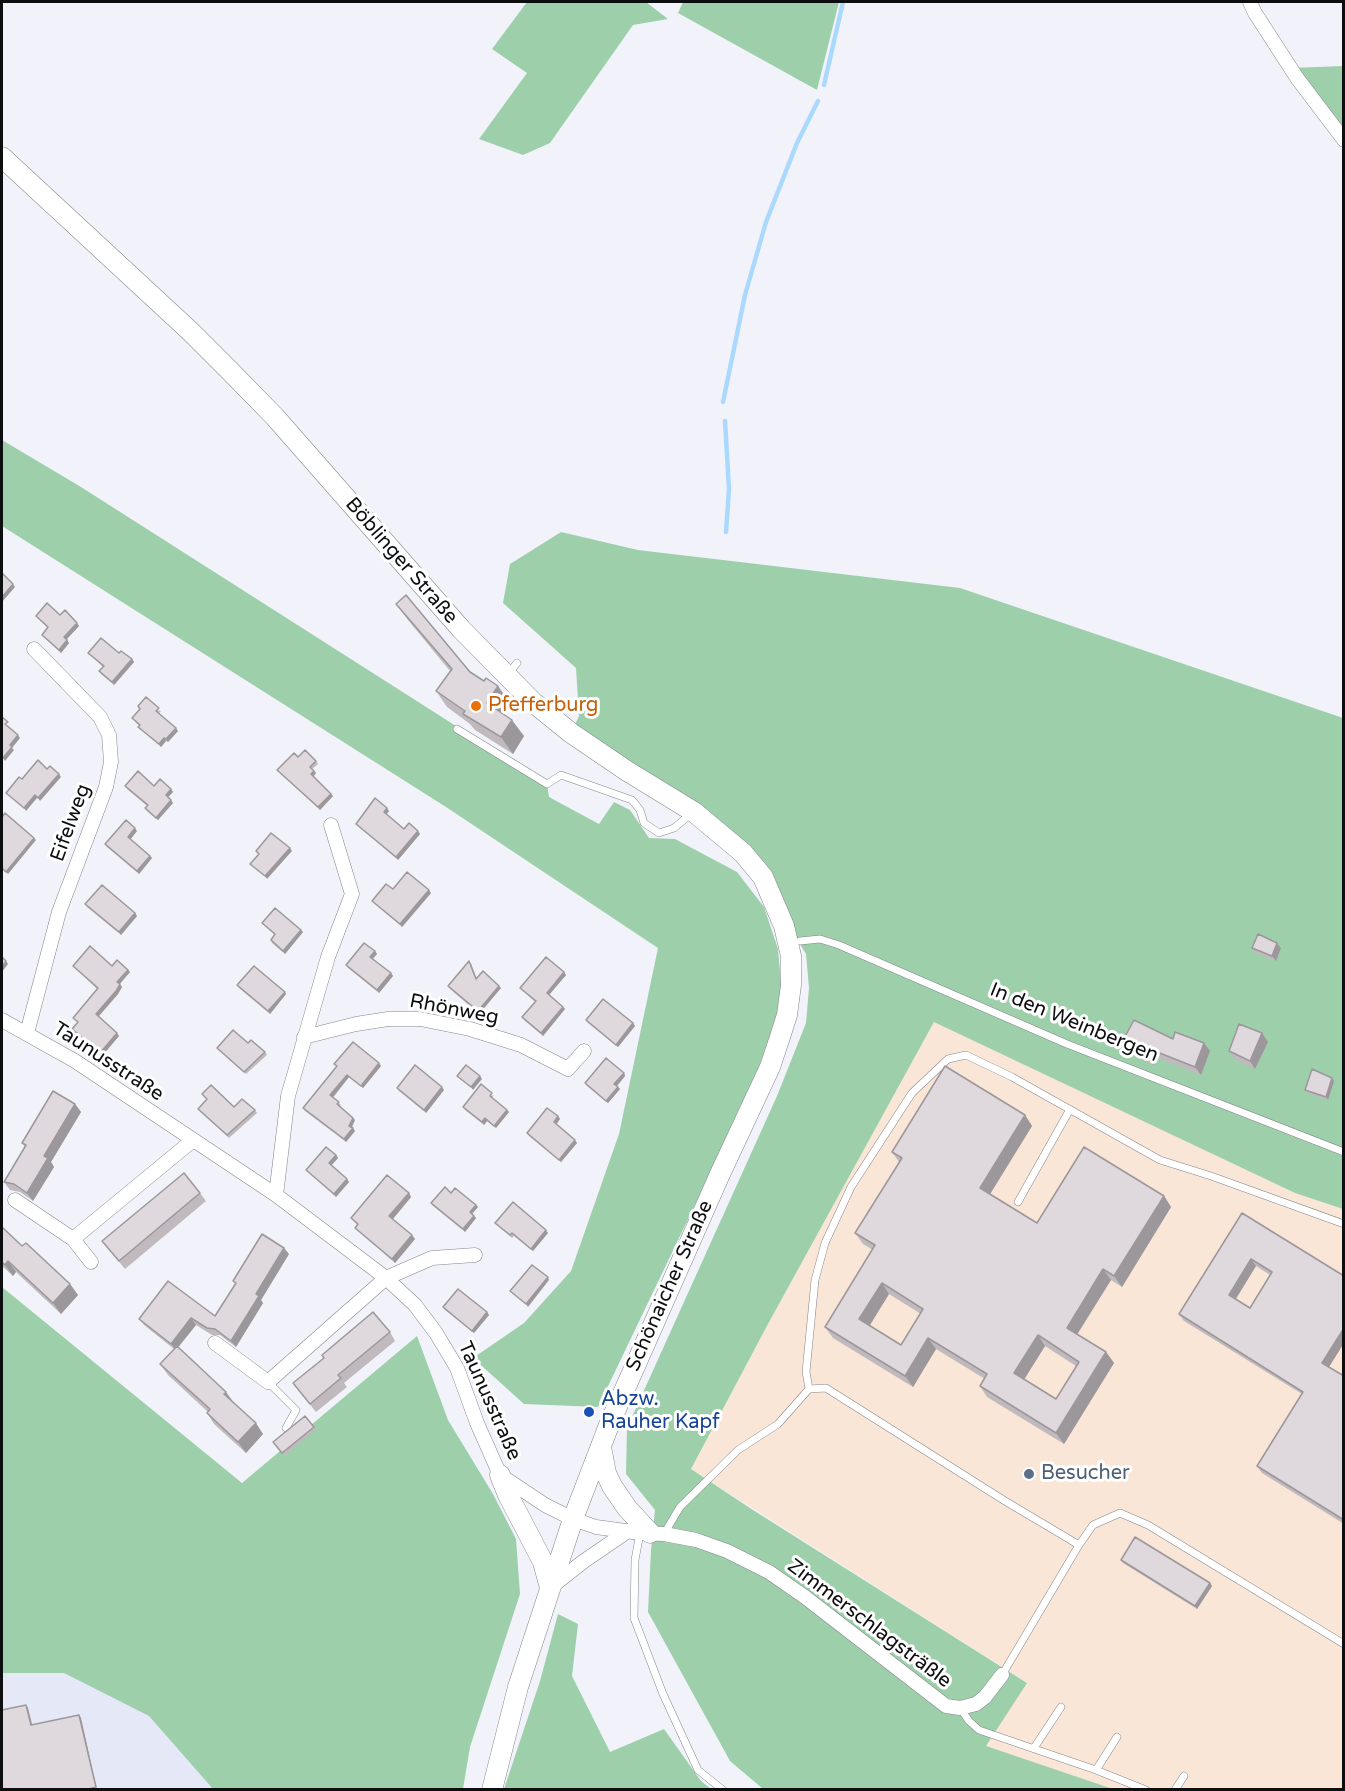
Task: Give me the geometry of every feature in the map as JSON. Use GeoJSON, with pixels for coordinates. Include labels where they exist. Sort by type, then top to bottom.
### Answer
{"type":"FeatureCollection","features":[{"type":"Feature","properties":{"kind":"main road","name":"Böblinger Straße"},"geometry":{"type":"LineString","coordinates":[[2,157],[231,372],[274,417],[461,629],[512,670],[534,703],[571,733],[694,812],[743,853],[763,877],[793,947]]}},
{"type":"Feature","properties":{"kind":"main road","name":"Schönaicher Straße"},"geometry":{"type":"LineString","coordinates":[[492,1790],[518,1687],[573,1520],[601,1447],[720,1174],[770,1067],[787,1015],[793,947]]}},
{"type":"Feature","properties":{"kind":"main road"},"geometry":{"type":"LineString","coordinates":[[601,1447],[606,1473],[612,1486],[646,1533]]}},
{"type":"Feature","properties":{"kind":"main road"},"geometry":{"type":"LineString","coordinates":[[500,1476],[512,1505],[543,1562],[550,1588]]}},
{"type":"Feature","properties":{"kind":"street"},"geometry":{"type":"LineString","coordinates":[[1250,2],[1297,78],[1344,140]]}},
{"type":"Feature","properties":{"kind":"street","name":"Eifelweg"},"geometry":{"type":"LineString","coordinates":[[27,1033],[59,912],[106,787],[111,762],[109,735],[100,717],[34,649]]}},
{"type":"Feature","properties":{"kind":"street"},"geometry":{"type":"LineString","coordinates":[[276,1195],[288,1096],[328,957],[352,894],[331,825]]}},
{"type":"Feature","properties":{"kind":"street","name":"Rhönweg"},"geometry":{"type":"LineString","coordinates":[[304,1037],[388,1018],[420,1019],[470,1029],[521,1045],[568,1069],[584,1051]]}},
{"type":"Feature","properties":{"kind":"street","name":"Taunusstraße"},"geometry":{"type":"LineString","coordinates":[[2,1020],[75,1061],[276,1195],[386,1278],[415,1305],[436,1333],[457,1368],[500,1476],[573,1520]]}},
{"type":"Feature","properties":{"kind":"street"},"geometry":{"type":"LineString","coordinates":[[73,1239],[192,1141]]}},
{"type":"Feature","properties":{"kind":"street"},"geometry":{"type":"LineString","coordinates":[[15,1200],[73,1239],[91,1262]]}},
{"type":"Feature","properties":{"kind":"street"},"geometry":{"type":"LineString","coordinates":[[215,1343],[268,1382],[386,1278],[432,1258],[475,1255]]}},
{"type":"Feature","properties":{"kind":"street","name":"Zimmerschlagsträßle"},"geometry":{"type":"LineString","coordinates":[[573,1520],[596,1527],[696,1540],[727,1551],[769,1572],[867,1644],[940,1703],[952,1708],[960,1708]]}},
{"type":"Feature","properties":{"kind":"street"},"geometry":{"type":"LineString","coordinates":[[550,1588],[584,1560],[646,1533]]}},
{"type":"Feature","properties":{"kind":"street"},"geometry":{"type":"LineString","coordinates":[[960,1708],[976,1704],[986,1697],[1002,1675]]}},
{"type":"Feature","properties":{"kind":"lane"},"geometry":{"type":"LineString","coordinates":[[458,729],[547,784],[561,776],[632,800],[640,810],[644,823],[659,833],[674,828],[694,812]]}},
{"type":"Feature","properties":{"kind":"lane","name":"In den Weinbergen"},"geometry":{"type":"LineString","coordinates":[[793,947],[820,939],[839,945],[1067,1044],[1344,1152]]}},
{"type":"Feature","properties":{"kind":"lane"},"geometry":{"type":"LineString","coordinates":[[809,1389],[806,1372],[815,1280],[825,1243],[852,1187],[912,1094],[948,1059],[966,1055],[1012,1077],[1160,1160],[1344,1224]]}},
{"type":"Feature","properties":{"kind":"lane"},"geometry":{"type":"LineString","coordinates":[[1018,1202],[1069,1111]]}},
{"type":"Feature","properties":{"kind":"lane"},"geometry":{"type":"LineString","coordinates":[[268,1382],[296,1410],[286,1428]]}},
{"type":"Feature","properties":{"kind":"lane"},"geometry":{"type":"LineString","coordinates":[[723,1790],[698,1770],[663,1694],[634,1618],[635,1560],[646,1533],[680,1507],[738,1450],[778,1424],[809,1389],[826,1388],[1079,1545]]}},
{"type":"Feature","properties":{"kind":"lane"},"geometry":{"type":"LineString","coordinates":[[1002,1675],[1079,1545],[1094,1525],[1120,1513],[1148,1525],[1344,1644]]}},
{"type":"Feature","properties":{"kind":"lane"},"geometry":{"type":"LineString","coordinates":[[1034,1748],[1061,1707]]}},
{"type":"Feature","properties":{"kind":"lane","name":"Zimmerschlagsträßle"},"geometry":{"type":"LineString","coordinates":[[960,1708],[969,1721],[980,1730],[1096,1770],[1146,1790]]}},
{"type":"Feature","properties":{"kind":"lane"},"geometry":{"type":"LineString","coordinates":[[1096,1770],[1117,1737]]}},
{"type":"Feature","properties":{"kind":"lane"},"geometry":{"type":"LineString","coordinates":[[1175,1790],[1184,1776]]}},
{"type":"Feature","properties":{"kind":"shaded area"},"geometry":{"type":"Polygon","coordinates":[[[934,1021],[1295,1193],[1343,1209],[1343,1789],[1113,1789],[985,1746],[1026,1682],[691,1469],[934,1021]]]}},
{"type":"Feature","properties":{"kind":"shaded area"},"geometry":{"type":"Polygon","coordinates":[[[2,1673],[64,1673],[150,1716],[213,1789],[2,1789],[2,1673]]]}},
{"type":"Feature","properties":{"kind":"green space"},"geometry":{"type":"Polygon","coordinates":[[[527,2],[646,2],[668,19],[633,25],[550,143],[523,155],[479,139],[527,73],[492,49],[527,2]]]}},
{"type":"Feature","properties":{"kind":"green space"},"geometry":{"type":"Polygon","coordinates":[[[683,2],[839,2],[817,90],[678,13],[683,2]]]}},
{"type":"Feature","properties":{"kind":"green space"},"geometry":{"type":"Polygon","coordinates":[[[1343,66],[1343,140],[1290,68],[1343,66]]]}},
{"type":"Feature","properties":{"kind":"green space"},"geometry":{"type":"Polygon","coordinates":[[[2,440],[81,487],[547,784],[549,797],[599,824],[614,802],[630,810],[649,838],[675,839],[737,872],[764,907],[778,949],[781,984],[778,1018],[749,1092],[598,1407],[524,1404],[473,1358],[524,1323],[571,1271],[619,1134],[658,948],[446,807],[2,526],[2,440]]]}},
{"type":"Feature","properties":{"kind":"green space"},"geometry":{"type":"Polygon","coordinates":[[[561,532],[638,550],[960,588],[1343,718],[1343,1209],[1295,1193],[934,1022],[691,1469],[1027,1683],[986,1746],[1113,1789],[763,1789],[730,1761],[648,1612],[655,1510],[626,1474],[627,1428],[777,1096],[806,1023],[809,988],[806,954],[777,907],[694,812],[571,733],[579,716],[576,668],[503,603],[510,564],[561,532]]]}},
{"type":"Feature","properties":{"kind":"green space"},"geometry":{"type":"Polygon","coordinates":[[[2,1287],[242,1483],[417,1336],[448,1420],[493,1494],[516,1539],[520,1594],[470,1747],[463,1789],[213,1789],[149,1716],[64,1673],[2,1673],[2,1287]]]}},
{"type":"Feature","properties":{"kind":"green space"},"geometry":{"type":"Polygon","coordinates":[[[558,1614],[578,1624],[572,1676],[610,1752],[664,1729],[701,1781],[711,1789],[504,1789],[540,1681],[558,1614]]]}},
{"type":"Feature","properties":{"kind":"building"},"geometry":{"type":"Polygon","coordinates":[[[2,573],[13,584],[2,597],[2,573]]]}},
{"type":"Feature","properties":{"kind":"building"},"geometry":{"type":"Polygon","coordinates":[[[406,595],[470,672],[498,686],[487,703],[512,720],[501,737],[463,714],[465,711],[436,691],[452,669],[396,604],[406,595]]]}},
{"type":"Feature","properties":{"kind":"building"},"geometry":{"type":"Polygon","coordinates":[[[47,603],[60,615],[65,610],[77,623],[64,637],[67,640],[59,650],[42,635],[48,627],[36,616],[47,603]]]}},
{"type":"Feature","properties":{"kind":"building"},"geometry":{"type":"Polygon","coordinates":[[[101,638],[119,653],[121,651],[132,659],[112,682],[99,671],[104,666],[88,653],[101,638]]]}},
{"type":"Feature","properties":{"kind":"building"},"geometry":{"type":"Polygon","coordinates":[[[146,697],[159,708],[156,711],[176,728],[159,744],[138,727],[140,725],[132,718],[146,697]]]}},
{"type":"Feature","properties":{"kind":"building"},"geometry":{"type":"Polygon","coordinates":[[[2,717],[8,722],[5,724],[18,735],[3,758],[2,757],[2,717]]]}},
{"type":"Feature","properties":{"kind":"building"},"geometry":{"type":"Polygon","coordinates":[[[305,750],[316,761],[310,767],[314,771],[311,774],[331,794],[318,807],[277,770],[294,753],[298,757],[305,750]]]}},
{"type":"Feature","properties":{"kind":"building"},"geometry":{"type":"Polygon","coordinates":[[[38,760],[47,769],[50,766],[59,774],[38,798],[35,795],[24,808],[6,793],[19,777],[22,779],[38,760]]]}},
{"type":"Feature","properties":{"kind":"building"},"geometry":{"type":"Polygon","coordinates":[[[138,771],[154,786],[160,779],[171,789],[166,795],[171,800],[156,818],[145,808],[148,805],[125,786],[138,771]]]}},
{"type":"Feature","properties":{"kind":"building"},"geometry":{"type":"Polygon","coordinates":[[[375,798],[387,808],[384,812],[404,829],[409,823],[418,831],[396,857],[356,824],[375,798]]]}},
{"type":"Feature","properties":{"kind":"building"},"geometry":{"type":"Polygon","coordinates":[[[5,813],[34,838],[6,872],[2,868],[2,817],[5,813]]]}},
{"type":"Feature","properties":{"kind":"building"},"geometry":{"type":"Polygon","coordinates":[[[126,820],[135,828],[128,837],[150,856],[137,871],[105,844],[126,820]]]}},
{"type":"Feature","properties":{"kind":"building"},"geometry":{"type":"Polygon","coordinates":[[[271,833],[290,848],[265,876],[250,864],[259,854],[256,851],[271,833]]]}},
{"type":"Feature","properties":{"kind":"building"},"geometry":{"type":"Polygon","coordinates":[[[407,872],[429,890],[400,924],[372,901],[386,884],[393,889],[407,872]]]}},
{"type":"Feature","properties":{"kind":"building"},"geometry":{"type":"Polygon","coordinates":[[[102,885],[135,913],[119,932],[85,904],[102,885]]]}},
{"type":"Feature","properties":{"kind":"building"},"geometry":{"type":"Polygon","coordinates":[[[275,908],[301,930],[283,951],[271,940],[275,934],[262,923],[275,908]]]}},
{"type":"Feature","properties":{"kind":"building"},"geometry":{"type":"Polygon","coordinates":[[[1258,934],[1277,943],[1272,956],[1252,948],[1258,934]]]}},
{"type":"Feature","properties":{"kind":"building"},"geometry":{"type":"Polygon","coordinates":[[[364,943],[375,951],[370,957],[391,973],[377,990],[346,965],[364,943]]]}},
{"type":"Feature","properties":{"kind":"building"},"geometry":{"type":"Polygon","coordinates":[[[90,946],[112,966],[117,960],[128,970],[117,982],[120,984],[116,991],[96,1014],[117,1033],[100,1053],[72,1029],[78,1022],[73,1018],[98,988],[73,966],[90,946]]]}},
{"type":"Feature","properties":{"kind":"building"},"geometry":{"type":"Polygon","coordinates":[[[546,957],[564,972],[547,993],[563,1007],[541,1033],[522,1017],[536,1001],[520,988],[546,957]]]}},
{"type":"Feature","properties":{"kind":"building"},"geometry":{"type":"Polygon","coordinates":[[[469,961],[476,979],[483,971],[499,986],[478,1011],[448,986],[469,961]]]}},
{"type":"Feature","properties":{"kind":"building"},"geometry":{"type":"Polygon","coordinates":[[[254,966],[285,992],[268,1011],[237,985],[254,966]]]}},
{"type":"Feature","properties":{"kind":"building"},"geometry":{"type":"Polygon","coordinates":[[[603,999],[633,1023],[616,1045],[586,1020],[603,999]]]}},
{"type":"Feature","properties":{"kind":"building"},"geometry":{"type":"Polygon","coordinates":[[[1134,1020],[1173,1039],[1175,1032],[1204,1043],[1195,1067],[1152,1050],[1148,1057],[1121,1044],[1134,1020]]]}},
{"type":"Feature","properties":{"kind":"building"},"geometry":{"type":"Polygon","coordinates":[[[1239,1024],[1262,1033],[1250,1061],[1229,1051],[1239,1024]]]}},
{"type":"Feature","properties":{"kind":"building"},"geometry":{"type":"Polygon","coordinates":[[[233,1030],[248,1043],[251,1040],[265,1052],[244,1072],[217,1048],[233,1030]]]}},
{"type":"Feature","properties":{"kind":"building"},"geometry":{"type":"Polygon","coordinates":[[[353,1042],[379,1063],[361,1086],[347,1075],[330,1095],[353,1118],[349,1126],[353,1128],[344,1139],[303,1108],[337,1066],[334,1064],[353,1042]]]}},
{"type":"Feature","properties":{"kind":"building"},"geometry":{"type":"Polygon","coordinates":[[[606,1058],[624,1073],[614,1084],[618,1087],[606,1101],[585,1083],[606,1058]]]}},
{"type":"Feature","properties":{"kind":"building"},"geometry":{"type":"Polygon","coordinates":[[[415,1065],[442,1087],[424,1110],[397,1088],[415,1065]]]}},
{"type":"Feature","properties":{"kind":"building"},"geometry":{"type":"Polygon","coordinates":[[[466,1065],[480,1076],[471,1087],[457,1076],[466,1065]]]}},
{"type":"Feature","properties":{"kind":"building"},"geometry":{"type":"Polygon","coordinates":[[[945,1066],[1025,1115],[980,1188],[1037,1223],[1084,1147],[1164,1196],[1114,1276],[1103,1269],[1067,1328],[1106,1352],[1056,1433],[980,1386],[987,1374],[928,1338],[905,1376],[825,1327],[875,1245],[855,1233],[902,1158],[892,1152],[945,1066]],[[882,1283],[859,1319],[901,1345],[923,1309],[882,1283]],[[1038,1335],[1014,1373],[1056,1399],[1079,1362],[1038,1335]]]}},
{"type":"Feature","properties":{"kind":"building"},"geometry":{"type":"Polygon","coordinates":[[[1312,1069],[1332,1078],[1326,1097],[1305,1090],[1312,1069]]]}},
{"type":"Feature","properties":{"kind":"building"},"geometry":{"type":"Polygon","coordinates":[[[481,1084],[492,1093],[490,1096],[507,1110],[494,1126],[485,1118],[482,1122],[463,1107],[481,1084]]]}},
{"type":"Feature","properties":{"kind":"building"},"geometry":{"type":"Polygon","coordinates":[[[211,1085],[234,1107],[242,1099],[255,1110],[227,1135],[198,1109],[207,1099],[202,1094],[211,1085]]]}},
{"type":"Feature","properties":{"kind":"building"},"geometry":{"type":"Polygon","coordinates":[[[53,1091],[75,1104],[44,1156],[48,1158],[27,1193],[14,1184],[4,1182],[26,1145],[22,1143],[53,1091]]]}},
{"type":"Feature","properties":{"kind":"building"},"geometry":{"type":"Polygon","coordinates":[[[547,1108],[558,1116],[554,1122],[575,1140],[559,1160],[527,1133],[547,1108]]]}},
{"type":"Feature","properties":{"kind":"building"},"geometry":{"type":"Polygon","coordinates":[[[326,1147],[336,1155],[329,1163],[347,1179],[334,1194],[306,1170],[326,1147]]]}},
{"type":"Feature","properties":{"kind":"building"},"geometry":{"type":"Polygon","coordinates":[[[184,1173],[200,1193],[119,1261],[102,1241],[184,1173]]]}},
{"type":"Feature","properties":{"kind":"building"},"geometry":{"type":"Polygon","coordinates":[[[387,1175],[409,1193],[389,1216],[412,1235],[392,1259],[355,1228],[358,1224],[351,1218],[387,1175]]]}},
{"type":"Feature","properties":{"kind":"building"},"geometry":{"type":"Polygon","coordinates":[[[445,1187],[451,1193],[455,1188],[476,1205],[470,1212],[474,1216],[463,1229],[431,1203],[445,1187]]]}},
{"type":"Feature","properties":{"kind":"building"},"geometry":{"type":"Polygon","coordinates":[[[513,1202],[546,1230],[531,1249],[512,1233],[510,1235],[495,1223],[513,1202]]]}},
{"type":"Feature","properties":{"kind":"building"},"geometry":{"type":"Polygon","coordinates":[[[1242,1213],[1344,1276],[1344,1328],[1322,1363],[1344,1376],[1344,1520],[1257,1466],[1303,1392],[1179,1314],[1242,1213]],[[1251,1259],[1229,1295],[1250,1308],[1272,1272],[1251,1259]]]}},
{"type":"Feature","properties":{"kind":"building"},"geometry":{"type":"Polygon","coordinates":[[[2,1227],[22,1246],[26,1243],[70,1284],[53,1303],[8,1261],[5,1265],[2,1262],[2,1227]]]}},
{"type":"Feature","properties":{"kind":"building"},"geometry":{"type":"Polygon","coordinates":[[[262,1234],[284,1248],[256,1294],[259,1296],[231,1341],[215,1329],[207,1328],[191,1318],[171,1344],[139,1319],[168,1281],[215,1316],[236,1283],[233,1281],[262,1234]]]}},
{"type":"Feature","properties":{"kind":"building"},"geometry":{"type":"Polygon","coordinates":[[[532,1265],[548,1277],[526,1304],[510,1291],[532,1265]]]}},
{"type":"Feature","properties":{"kind":"building"},"geometry":{"type":"Polygon","coordinates":[[[458,1289],[487,1312],[472,1331],[443,1307],[458,1289]]]}},
{"type":"Feature","properties":{"kind":"building"},"geometry":{"type":"Polygon","coordinates":[[[373,1312],[390,1332],[338,1375],[341,1378],[310,1404],[293,1383],[324,1358],[322,1355],[373,1312]]]}},
{"type":"Feature","properties":{"kind":"building"},"geometry":{"type":"Polygon","coordinates":[[[177,1346],[256,1423],[238,1442],[207,1413],[210,1409],[160,1364],[177,1346]]]}},
{"type":"Feature","properties":{"kind":"building"},"geometry":{"type":"Polygon","coordinates":[[[305,1416],[314,1427],[282,1453],[273,1442],[305,1416]]]}},
{"type":"Feature","properties":{"kind":"building"},"geometry":{"type":"Polygon","coordinates":[[[1135,1537],[1210,1583],[1195,1606],[1121,1560],[1135,1537]]]}},
{"type":"Feature","properties":{"kind":"building"},"geometry":{"type":"Polygon","coordinates":[[[26,1705],[31,1725],[79,1715],[96,1787],[85,1790],[2,1790],[2,1710],[26,1705]]]}},
{"type":"Feature","properties":{"kind":"waterway"},"geometry":{"type":"LineString","coordinates":[[824,85],[843,2]]}},
{"type":"Feature","properties":{"kind":"waterway"},"geometry":{"type":"LineString","coordinates":[[723,402],[745,295],[766,222],[797,143],[818,101]]}},
{"type":"Feature","properties":{"kind":"waterway"},"geometry":{"type":"LineString","coordinates":[[725,421],[729,489],[726,532]]}},
{"type":"Feature","properties":{"kind":"place","name":"Pfefferburg"},"geometry":{"type":"Point","coordinates":[476,706]}},
{"type":"Feature","properties":{"kind":"place","name":"Abzw. Rauher Kapf"},"geometry":{"type":"Point","coordinates":[589,1412]}},
{"type":"Feature","properties":{"kind":"place","name":"Besucher"},"geometry":{"type":"Point","coordinates":[1029,1474]}}]}
